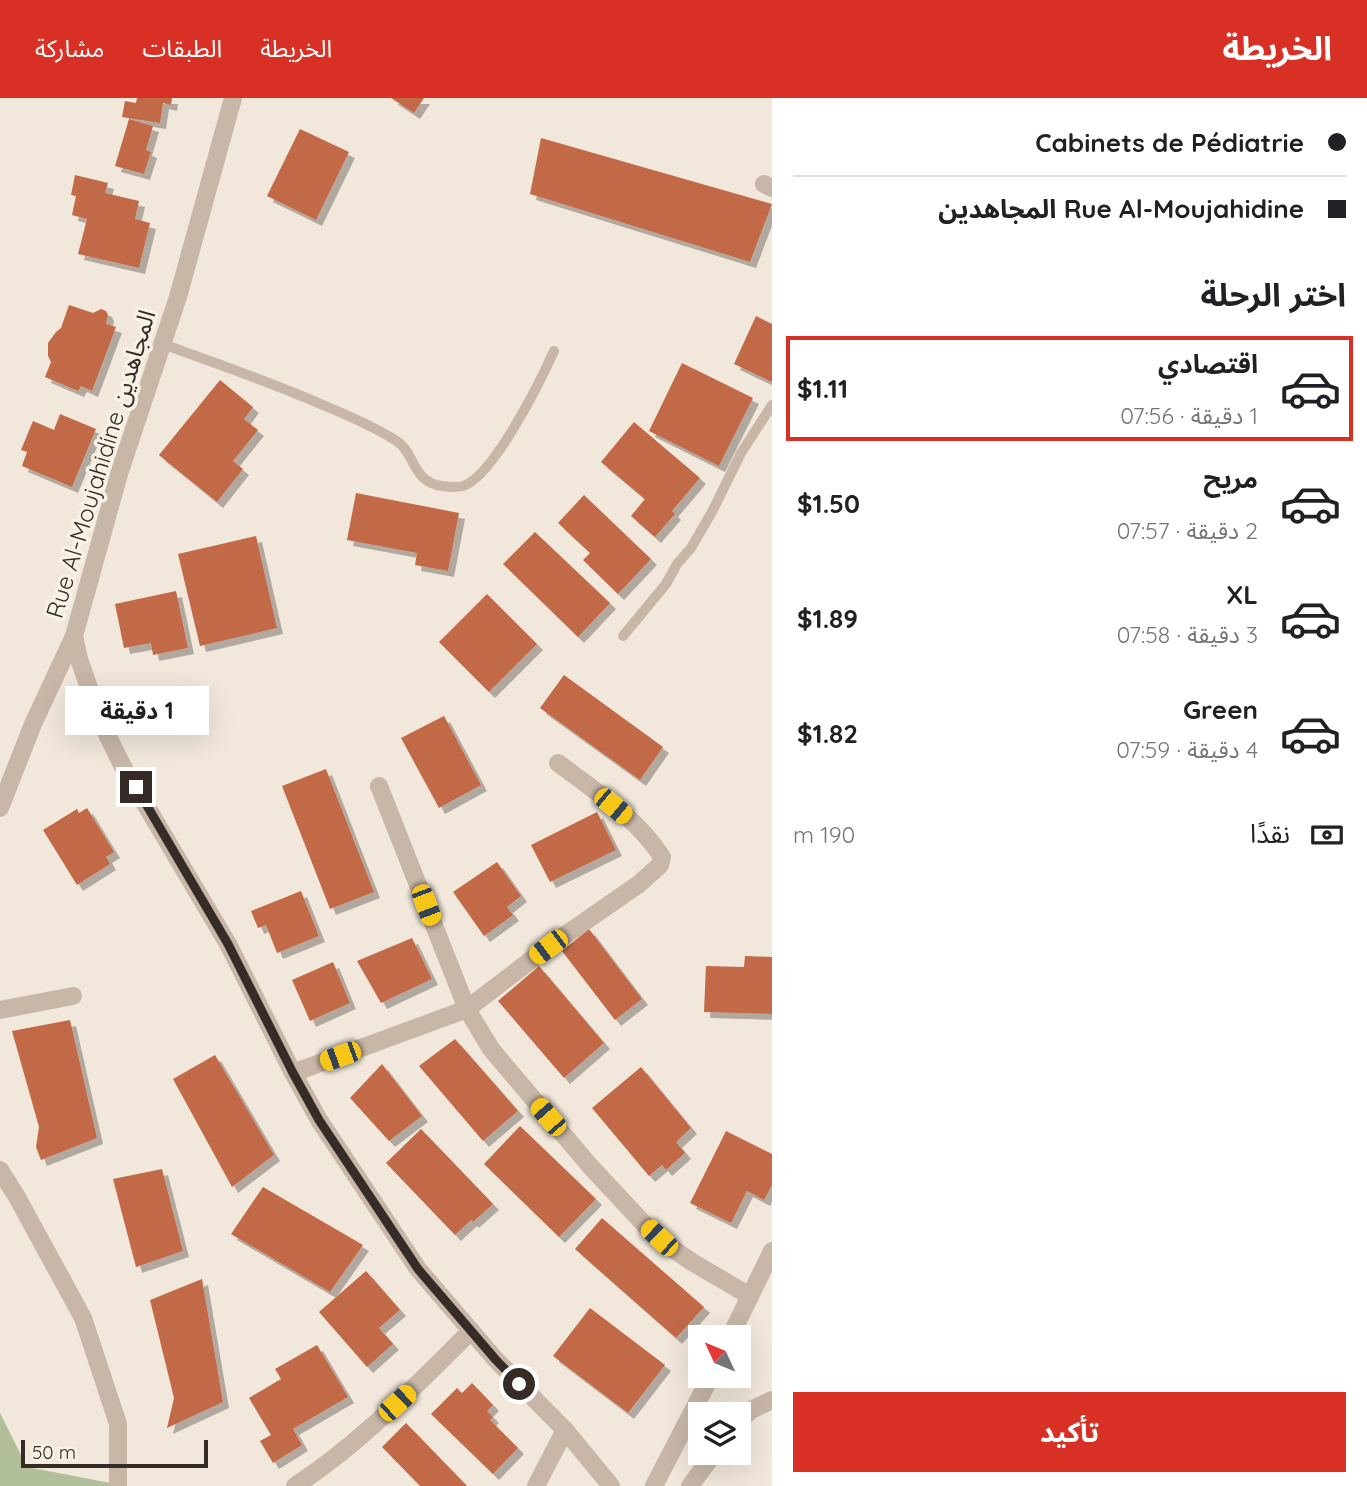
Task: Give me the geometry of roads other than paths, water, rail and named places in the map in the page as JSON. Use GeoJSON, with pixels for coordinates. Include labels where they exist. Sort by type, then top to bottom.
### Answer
{"type":"FeatureCollection","features":[{"type":"Feature","properties":{"kind":"street","name":"Rue Al-Moujahidine المجاهدين"},"geometry":{"type":"LineString","coordinates":[[233,98],[178,297],[118,474],[74,636],[82,670],[106,733],[122,765],[228,944],[319,1120],[418,1269],[496,1360],[565,1430],[611,1486]]}},
{"type":"Feature","properties":{"kind":"street"},"geometry":{"type":"LineString","coordinates":[[0,808],[33,724],[74,636]]}},
{"type":"Feature","properties":{"kind":"street"},"geometry":{"type":"LineString","coordinates":[[293,1073],[467,1009],[656,870],[662,857],[656,848],[630,820],[558,764]]}},
{"type":"Feature","properties":{"kind":"street"},"geometry":{"type":"LineString","coordinates":[[379,786],[467,1009],[491,1049],[626,1206],[673,1250],[750,1296]]}},
{"type":"Feature","properties":{"kind":"street"},"geometry":{"type":"LineString","coordinates":[[0,1010],[73,996]]}},
{"type":"Feature","properties":{"kind":"street"},"geometry":{"type":"LineString","coordinates":[[0,1170],[83,1318],[117,1424],[118,1486]]}},
{"type":"Feature","properties":{"kind":"street"},"geometry":{"type":"LineString","coordinates":[[736,1325],[772,1251]]}},
{"type":"Feature","properties":{"kind":"street"},"geometry":{"type":"LineString","coordinates":[[295,1486],[367,1431],[471,1331]]}},
{"type":"Feature","properties":{"kind":"street"},"geometry":{"type":"LineString","coordinates":[[654,1486],[704,1388]]}},
{"type":"Feature","properties":{"kind":"street"},"geometry":{"type":"LineString","coordinates":[[751,1410],[772,1400]]}},
{"type":"Feature","properties":{"kind":"street"},"geometry":{"type":"LineString","coordinates":[[536,1486],[565,1430]]}},
{"type":"Feature","properties":{"kind":"street"},"geometry":{"type":"LineString","coordinates":[[690,1486],[705,1465]]}},
{"type":"Feature","properties":{"kind":"lane"},"geometry":{"type":"LineString","coordinates":[[163,344],[293,391],[347,415],[402,444],[420,475],[432,485],[451,488],[466,485],[500,450],[537,388],[554,351]]}},
{"type":"Feature","properties":{"kind":"lane"},"geometry":{"type":"LineString","coordinates":[[623,636],[666,584],[677,564],[691,548],[741,453],[772,405]]}}]}
